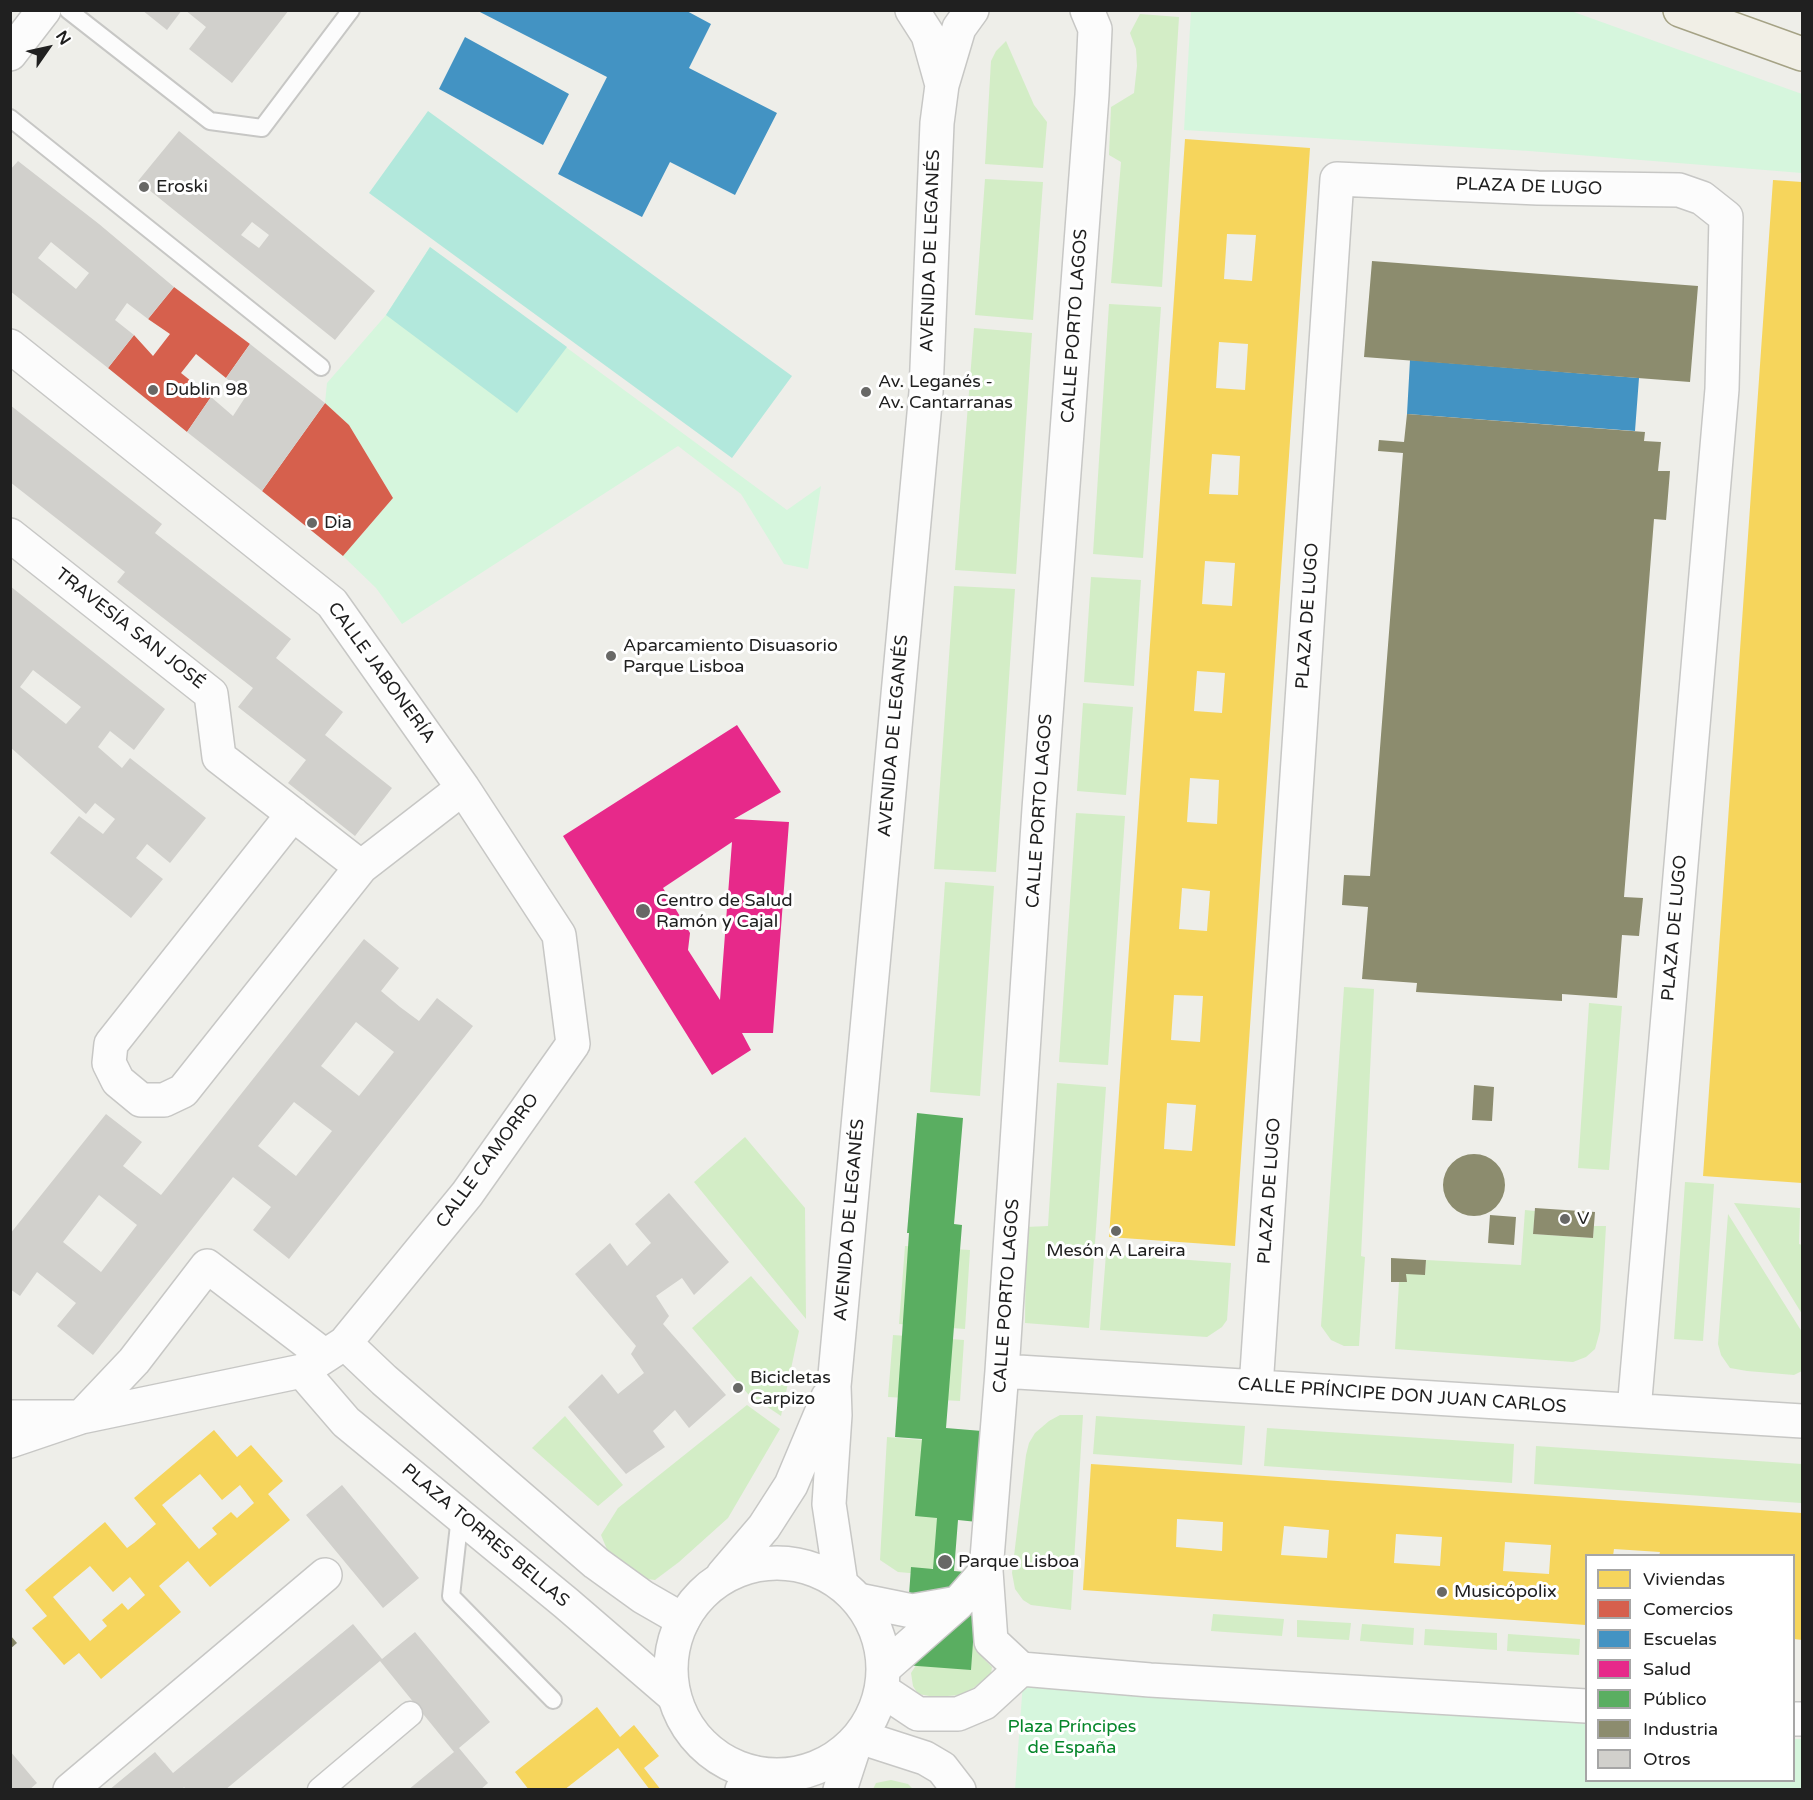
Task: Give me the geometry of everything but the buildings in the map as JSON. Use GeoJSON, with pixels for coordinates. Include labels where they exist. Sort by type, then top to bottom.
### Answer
{"type":"FeatureCollection","features":[{"type":"Feature","properties":{"kind":"main road"},"geometry":{"type":"LineString","coordinates":[[1680,10],[1803,54]]}},
{"type":"Feature","properties":{"kind":"street"},"geometry":{"type":"LineString","coordinates":[[10,54],[44,10]]}},
{"type":"Feature","properties":{"kind":"street","name":"AVENIDA DE LEGANÉS"},"geometry":{"type":"LineString","coordinates":[[912,10],[928,35],[942,85]]}},
{"type":"Feature","properties":{"kind":"street","name":"AVENIDA DE LEGANÉS"},"geometry":{"type":"LineString","coordinates":[[850,1592],[829,1504],[835,1415],[834,1386],[926,392],[937,123],[942,85],[959,28],[972,10]]}},
{"type":"Feature","properties":{"kind":"street","name":"CALLE PORTO LAGOS"},"geometry":{"type":"LineString","coordinates":[[986,1571],[1092,95],[1095,29],[1087,10]]}},
{"type":"Feature","properties":{"kind":"street","name":"PLAZA DE LUGO"},"geometry":{"type":"LineString","coordinates":[[1256,1387],[1337,179],[1538,188],[1679,190],[1702,198],[1726,218],[1722,389],[1634,1410]]}},
{"type":"Feature","properties":{"kind":"street","name":"CALLE JABONERÍA"},"geometry":{"type":"LineString","coordinates":[[10,346],[332,603],[463,788],[559,935]]}},
{"type":"Feature","properties":{"kind":"street","name":"TRAVESÍA SAN JOSÉ"},"geometry":{"type":"LineString","coordinates":[[10,535],[212,694],[219,757],[361,867]]}},
{"type":"Feature","properties":{"kind":"street"},"geometry":{"type":"LineString","coordinates":[[293,814],[111,1044],[109,1063],[118,1081],[141,1100],[164,1100],[183,1091],[361,867],[463,788]]}},
{"type":"Feature","properties":{"kind":"street","name":"CALLE CAMORRO"},"geometry":{"type":"LineString","coordinates":[[333,1349],[467,1194],[573,1044],[559,935]]}},
{"type":"Feature","properties":{"kind":"street"},"geometry":{"type":"LineString","coordinates":[[10,1417],[81,1417],[134,1361],[207,1266],[384,1380],[596,1563],[643,1597],[683,1620]]}},
{"type":"Feature","properties":{"kind":"street"},"geometry":{"type":"LineString","coordinates":[[10,1441],[81,1417],[333,1349]]}},
{"type":"Feature","properties":{"kind":"street","name":"PLAZA TORRES BELLAS"},"geometry":{"type":"LineString","coordinates":[[333,1349],[346,1422],[566,1603],[674,1696]]}},
{"type":"Feature","properties":{"kind":"street","name":"CALLE PRÍNCIPE DON JUAN CARLOS"},"geometry":{"type":"LineString","coordinates":[[1002,1371],[1803,1421]]}},
{"type":"Feature","properties":{"kind":"street","name":"AVENIDA DE LEGANÉS"},"geometry":{"type":"LineString","coordinates":[[720,1579],[764,1527],[791,1485],[820,1412],[834,1386]]}},
{"type":"Feature","properties":{"kind":"street"},"geometry":{"type":"LineString","coordinates":[[858,1739],[829,1763],[795,1774],[757,1782],[704,1746],[686,1723],[674,1696],[671,1670],[674,1644],[683,1620],[699,1597],[720,1579],[749,1566],[781,1562],[812,1569],[850,1592],[912,1611],[958,1603]]}},
{"type":"Feature","properties":{"kind":"street"},"geometry":{"type":"LineString","coordinates":[[883,1679],[958,1603],[986,1571]]}},
{"type":"Feature","properties":{"kind":"street"},"geometry":{"type":"LineString","coordinates":[[986,1571],[991,1641],[1021,1669],[1150,1680],[1585,1706]]}},
{"type":"Feature","properties":{"kind":"street"},"geometry":{"type":"LineString","coordinates":[[70,1790],[325,1575]]}},
{"type":"Feature","properties":{"kind":"street"},"geometry":{"type":"LineString","coordinates":[[840,1790],[858,1739],[873,1715],[883,1679],[881,1644],[875,1628],[850,1592]]}},
{"type":"Feature","properties":{"kind":"street"},"geometry":{"type":"LineString","coordinates":[[883,1679],[918,1714],[958,1714],[984,1703],[1021,1669]]}},
{"type":"Feature","properties":{"kind":"street"},"geometry":{"type":"LineString","coordinates":[[320,1790],[410,1714]]}},
{"type":"Feature","properties":{"kind":"street"},"geometry":{"type":"LineString","coordinates":[[858,1739],[925,1758],[942,1768],[959,1790]]}},
{"type":"Feature","properties":{"kind":"lane"},"geometry":{"type":"LineString","coordinates":[[68,10],[210,121],[262,128],[351,10]]}},
{"type":"Feature","properties":{"kind":"lane"},"geometry":{"type":"LineString","coordinates":[[10,118],[321,368]]}},
{"type":"Feature","properties":{"kind":"lane"},"geometry":{"type":"LineString","coordinates":[[460,1516],[451,1596],[553,1700]]}},
{"type":"Feature","properties":{"kind":"green space"},"geometry":{"type":"Polygon","coordinates":[[[1191,11],[1571,11],[1802,94],[1802,173],[1529,151],[1184,130],[1191,11]]]}},
{"type":"Feature","properties":{"kind":"green space"},"geometry":{"type":"Polygon","coordinates":[[[1140,14],[1179,17],[1162,287],[1111,283],[1121,162],[1109,155],[1111,107],[1134,93],[1136,49],[1130,33],[1140,14]]]}},
{"type":"Feature","properties":{"kind":"green space"},"geometry":{"type":"Polygon","coordinates":[[[1006,41],[1034,105],[1047,122],[1043,168],[985,164],[991,61],[996,51],[1006,41]]]}},
{"type":"Feature","properties":{"kind":"green space"},"geometry":{"type":"Polygon","coordinates":[[[985,179],[1043,182],[1033,320],[975,315],[985,179]]]}},
{"type":"Feature","properties":{"kind":"green space"},"geometry":{"type":"Polygon","coordinates":[[[430,247],[787,510],[821,486],[808,569],[784,564],[741,494],[678,446],[402,624],[376,588],[343,556],[393,498],[349,425],[325,403],[327,383],[386,315],[430,247]]]}},
{"type":"Feature","properties":{"kind":"green space"},"geometry":{"type":"Polygon","coordinates":[[[1109,304],[1161,307],[1143,558],[1093,554],[1109,304]]]}},
{"type":"Feature","properties":{"kind":"green space"},"geometry":{"type":"Polygon","coordinates":[[[974,328],[1032,333],[1016,574],[955,570],[974,328]]]}},
{"type":"Feature","properties":{"kind":"green space"},"geometry":{"type":"Polygon","coordinates":[[[1091,577],[1141,580],[1134,686],[1084,682],[1091,577]]]}},
{"type":"Feature","properties":{"kind":"green space"},"geometry":{"type":"Polygon","coordinates":[[[954,586],[1015,589],[996,872],[934,869],[954,586]]]}},
{"type":"Feature","properties":{"kind":"green space"},"geometry":{"type":"Polygon","coordinates":[[[1083,703],[1133,707],[1126,795],[1077,791],[1083,703]]]}},
{"type":"Feature","properties":{"kind":"green space"},"geometry":{"type":"Polygon","coordinates":[[[1076,813],[1125,816],[1108,1065],[1059,1062],[1076,813]]]}},
{"type":"Feature","properties":{"kind":"green space"},"geometry":{"type":"Polygon","coordinates":[[[945,882],[994,886],[980,1096],[930,1092],[945,882]]]}},
{"type":"Feature","properties":{"kind":"green space"},"geometry":{"type":"Polygon","coordinates":[[[1344,987],[1374,989],[1361,1256],[1365,1257],[1359,1346],[1344,1346],[1331,1340],[1321,1326],[1344,987]]]}},
{"type":"Feature","properties":{"kind":"green space"},"geometry":{"type":"Polygon","coordinates":[[[1589,1003],[1622,1006],[1609,1170],[1578,1168],[1589,1003]]]}},
{"type":"Feature","properties":{"kind":"green space"},"geometry":{"type":"Polygon","coordinates":[[[1057,1083],[1106,1087],[1089,1328],[1025,1323],[1026,1227],[1048,1226],[1057,1083]]]}},
{"type":"Feature","properties":{"kind":"green space"},"geometry":{"type":"Polygon","coordinates":[[[745,1137],[805,1208],[806,1319],[694,1182],[745,1137]]]}},
{"type":"Feature","properties":{"kind":"green space"},"geometry":{"type":"Polygon","coordinates":[[[1685,1182],[1714,1184],[1703,1341],[1674,1339],[1685,1182]]]}},
{"type":"Feature","properties":{"kind":"green space"},"geometry":{"type":"Polygon","coordinates":[[[1734,1203],[1800,1208],[1802,1314],[1734,1203]]]}},
{"type":"Feature","properties":{"kind":"green space"},"geometry":{"type":"Polygon","coordinates":[[[1525,1210],[1535,1211],[1533,1234],[1593,1238],[1594,1226],[1606,1226],[1600,1331],[1595,1349],[1586,1357],[1573,1362],[1395,1349],[1399,1282],[1406,1282],[1406,1274],[1425,1274],[1426,1260],[1521,1265],[1525,1210]]]}},
{"type":"Feature","properties":{"kind":"green space"},"geometry":{"type":"Polygon","coordinates":[[[1728,1214],[1802,1332],[1802,1371],[1794,1375],[1730,1368],[1721,1355],[1718,1344],[1728,1214]]]}},
{"type":"Feature","properties":{"kind":"green space"},"geometry":{"type":"Polygon","coordinates":[[[905,1246],[970,1250],[965,1329],[899,1324],[905,1246]]]}},
{"type":"Feature","properties":{"kind":"green space"},"geometry":{"type":"Polygon","coordinates":[[[1106,1254],[1231,1263],[1227,1320],[1222,1327],[1207,1337],[1100,1330],[1106,1254]]]}},
{"type":"Feature","properties":{"kind":"green space"},"geometry":{"type":"Polygon","coordinates":[[[751,1276],[799,1331],[781,1416],[748,1394],[692,1328],[751,1276]]]}},
{"type":"Feature","properties":{"kind":"green space"},"geometry":{"type":"Polygon","coordinates":[[[893,1335],[964,1340],[960,1401],[888,1397],[893,1335]]]}},
{"type":"Feature","properties":{"kind":"green space"},"geometry":{"type":"Polygon","coordinates":[[[747,1405],[780,1429],[728,1518],[679,1562],[655,1580],[632,1577],[614,1566],[601,1535],[618,1508],[747,1405]]]}},
{"type":"Feature","properties":{"kind":"green space"},"geometry":{"type":"Polygon","coordinates":[[[1060,1415],[1083,1415],[1071,1610],[1031,1605],[1023,1600],[1015,1589],[1012,1573],[1029,1443],[1035,1433],[1060,1415]]]}},
{"type":"Feature","properties":{"kind":"green space"},"geometry":{"type":"Polygon","coordinates":[[[565,1416],[623,1485],[598,1506],[532,1448],[565,1416]]]}},
{"type":"Feature","properties":{"kind":"green space"},"geometry":{"type":"Polygon","coordinates":[[[1096,1416],[1245,1426],[1242,1465],[1093,1454],[1096,1416]]]}},
{"type":"Feature","properties":{"kind":"green space"},"geometry":{"type":"Polygon","coordinates":[[[1267,1428],[1514,1444],[1512,1483],[1264,1466],[1267,1428]]]}},
{"type":"Feature","properties":{"kind":"green space"},"geometry":{"type":"Polygon","coordinates":[[[887,1437],[957,1443],[937,1566],[921,1574],[898,1572],[880,1560],[887,1437]]]}},
{"type":"Feature","properties":{"kind":"green space"},"geometry":{"type":"Polygon","coordinates":[[[1536,1446],[1802,1464],[1801,1503],[1534,1484],[1536,1446]]]}},
{"type":"Feature","properties":{"kind":"green space"},"geometry":{"type":"Polygon","coordinates":[[[975,1609],[977,1646],[983,1658],[992,1667],[991,1674],[967,1693],[960,1695],[935,1697],[918,1694],[913,1686],[911,1673],[924,1653],[975,1609]]]}},
{"type":"Feature","properties":{"kind":"green space"},"geometry":{"type":"Polygon","coordinates":[[[1213,1614],[1284,1619],[1282,1636],[1211,1631],[1213,1614]]]}},
{"type":"Feature","properties":{"kind":"green space"},"geometry":{"type":"Polygon","coordinates":[[[1297,1620],[1351,1623],[1349,1640],[1297,1637],[1297,1620]]]}},
{"type":"Feature","properties":{"kind":"green space"},"geometry":{"type":"Polygon","coordinates":[[[1362,1624],[1414,1628],[1413,1645],[1360,1641],[1362,1624]]]}},
{"type":"Feature","properties":{"kind":"green space"},"geometry":{"type":"Polygon","coordinates":[[[1425,1629],[1497,1633],[1497,1650],[1424,1645],[1425,1629]]]}},
{"type":"Feature","properties":{"kind":"green space"},"geometry":{"type":"Polygon","coordinates":[[[1508,1634],[1580,1639],[1579,1655],[1507,1651],[1508,1634]]]}},
{"type":"Feature","properties":{"kind":"green space","name":"Plaza Príncipes de España"},"geometry":{"type":"Polygon","coordinates":[[[1023,1682],[1585,1724],[1585,1782],[1795,1782],[1795,1739],[1802,1739],[1802,1789],[1015,1790],[1023,1682]]]}},
{"type":"Feature","properties":{"kind":"green space"},"geometry":{"type":"Polygon","coordinates":[[[891,1780],[908,1784],[913,1789],[873,1789],[876,1783],[891,1780]]]}},
{"type":"Feature","properties":{"kind":"shaded area"},"geometry":{"type":"Polygon","coordinates":[[[428,111],[792,376],[732,458],[369,193],[428,111]]]}},
{"type":"Feature","properties":{"kind":"shaded area"},"geometry":{"type":"Polygon","coordinates":[[[430,247],[567,347],[517,413],[386,315],[430,247]]]}},
{"type":"Feature","properties":{"kind":"place","name":"Eroski"},"geometry":{"type":"Point","coordinates":[144,187]}},
{"type":"Feature","properties":{"kind":"place","name":"Dublin 98"},"geometry":{"type":"Point","coordinates":[153,390]}},
{"type":"Feature","properties":{"kind":"place","name":"Av. Leganés - Av. Cantarranas"},"geometry":{"type":"Point","coordinates":[866,392]}},
{"type":"Feature","properties":{"kind":"place","name":"Dia"},"geometry":{"type":"Point","coordinates":[312,523]}},
{"type":"Feature","properties":{"kind":"place","name":"Aparcamiento Disuasorio Parque Lisboa"},"geometry":{"type":"Point","coordinates":[611,656]}},
{"type":"Feature","properties":{"kind":"place","name":"Centro de Salud Ramón y Cajal"},"geometry":{"type":"Point","coordinates":[643,911]}},
{"type":"Feature","properties":{"kind":"place","name":"V"},"geometry":{"type":"Point","coordinates":[1565,1219]}},
{"type":"Feature","properties":{"kind":"place","name":"Mesón A Lareira"},"geometry":{"type":"Point","coordinates":[1116,1231]}},
{"type":"Feature","properties":{"kind":"place","name":"Bicicletas Carpizo"},"geometry":{"type":"Point","coordinates":[738,1388]}},
{"type":"Feature","properties":{"kind":"place","name":"Parque Lisboa"},"geometry":{"type":"Point","coordinates":[945,1562]}},
{"type":"Feature","properties":{"kind":"place","name":"Musicópolix"},"geometry":{"type":"Point","coordinates":[1442,1592]}}]}
